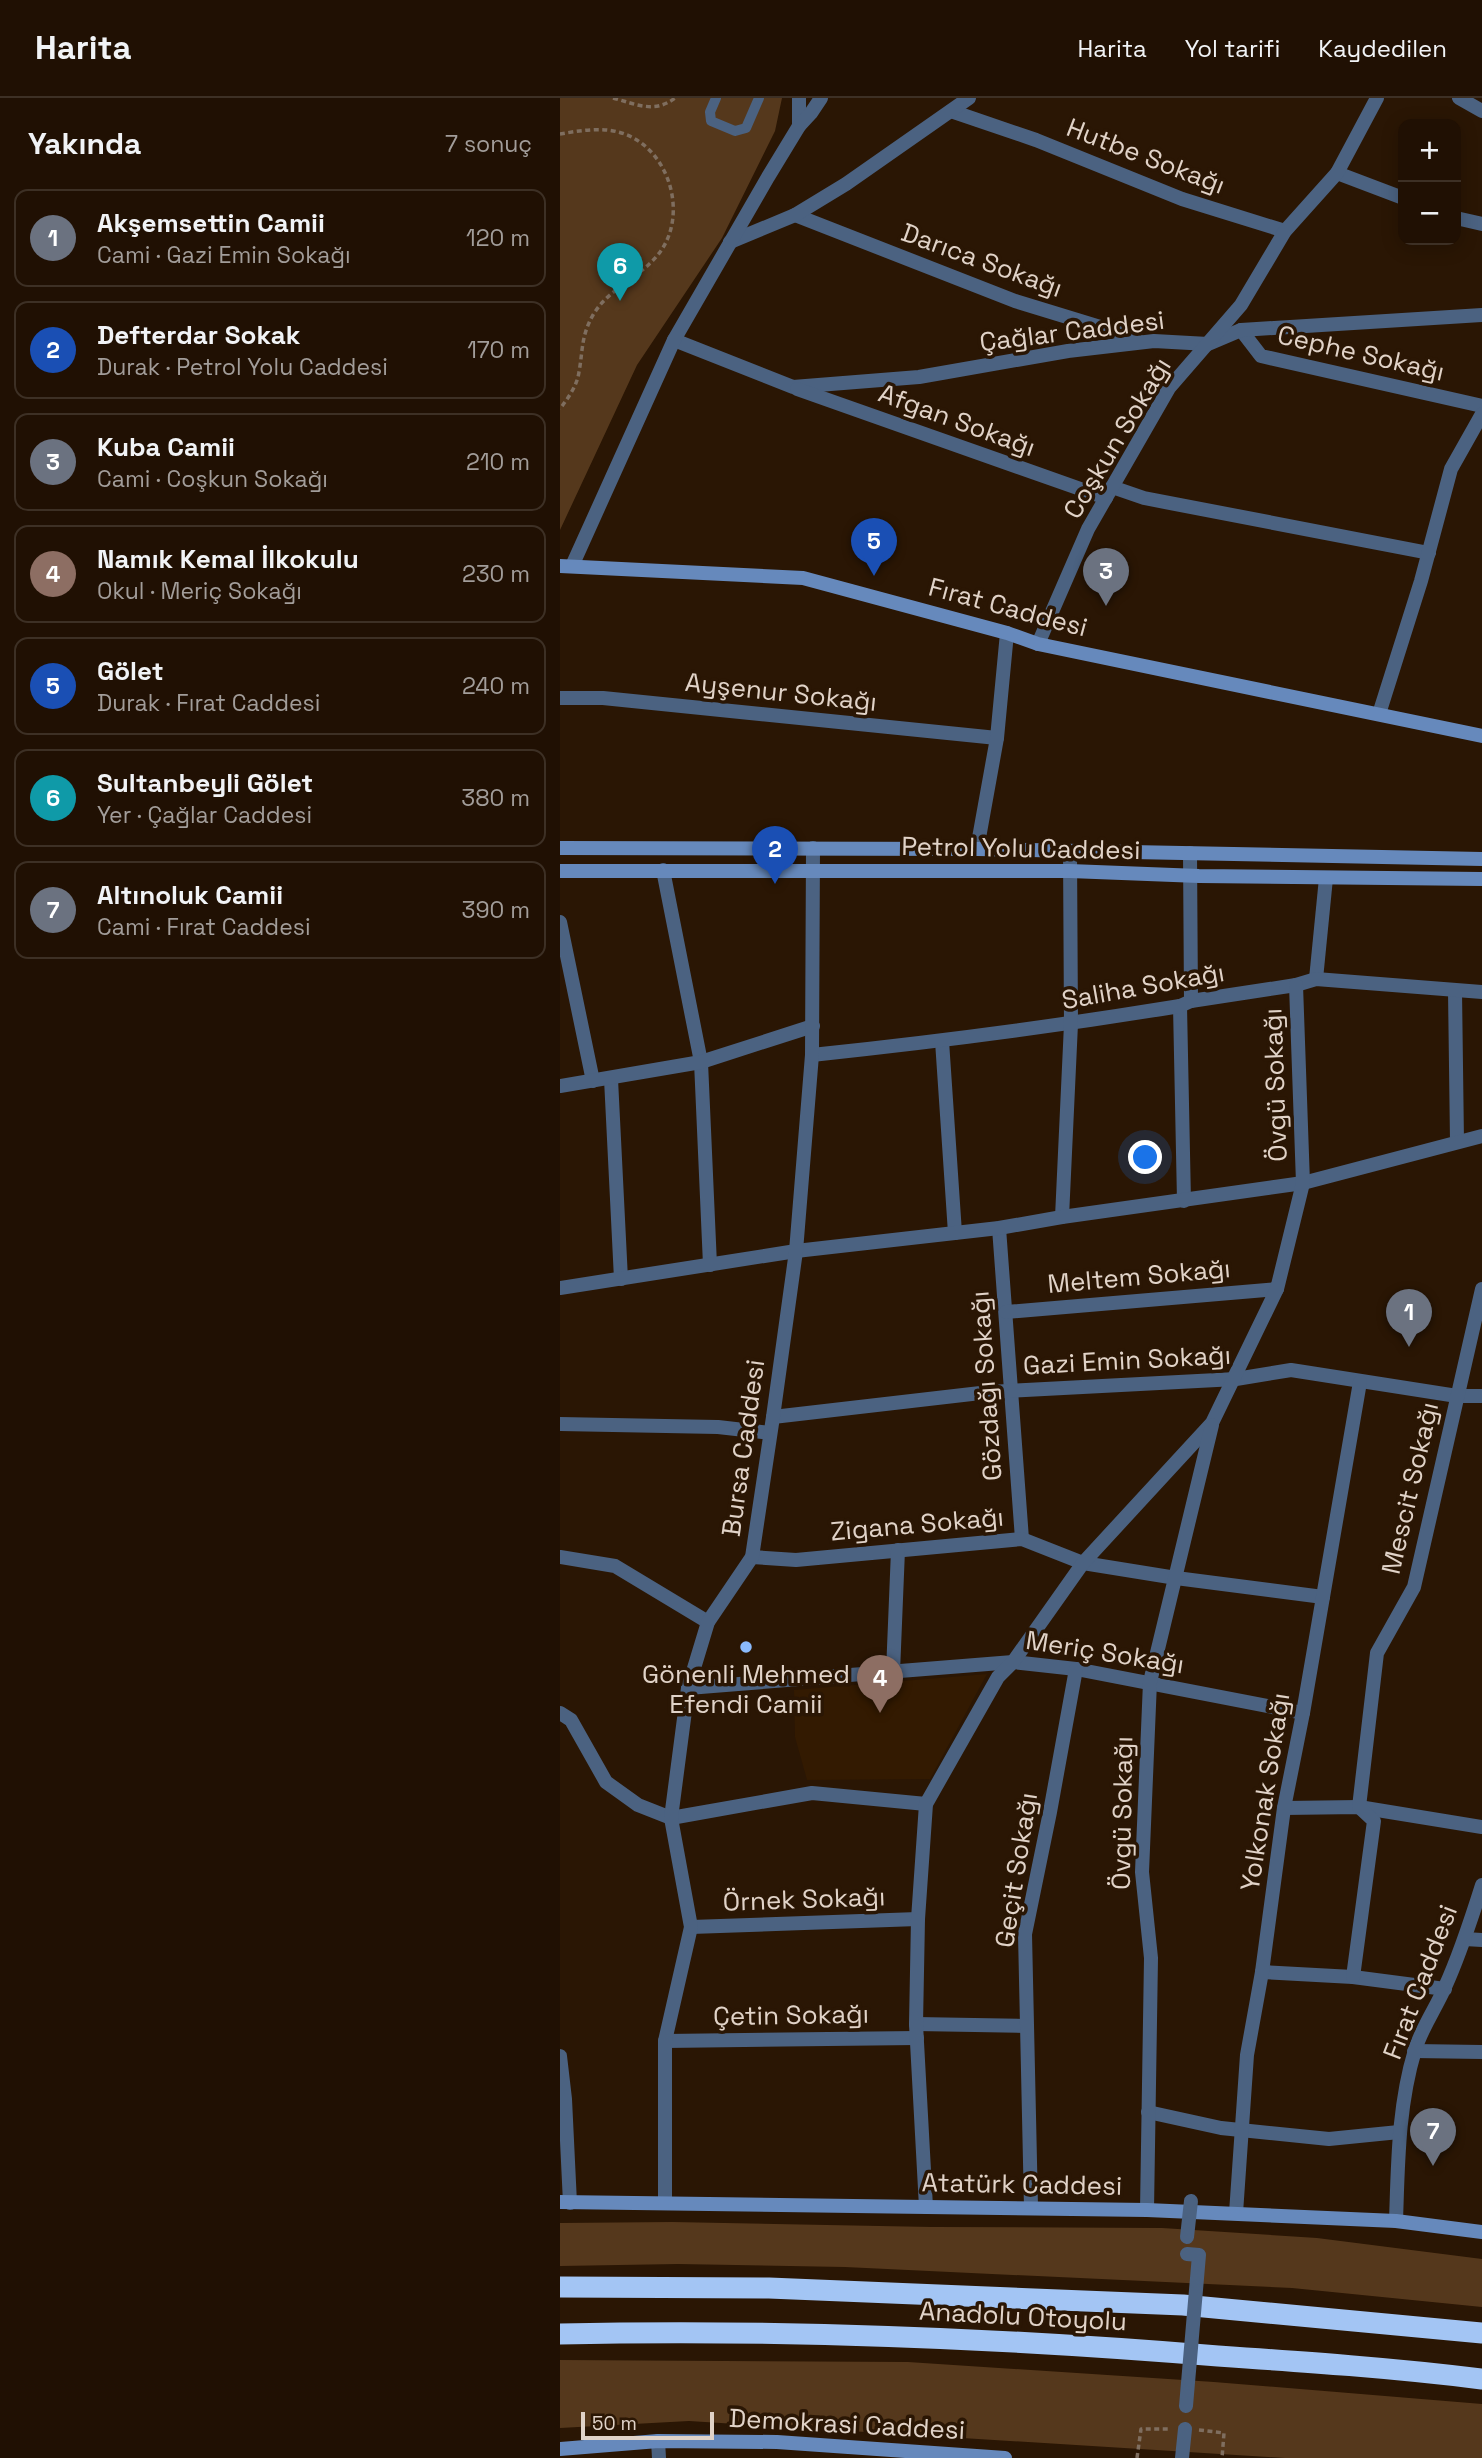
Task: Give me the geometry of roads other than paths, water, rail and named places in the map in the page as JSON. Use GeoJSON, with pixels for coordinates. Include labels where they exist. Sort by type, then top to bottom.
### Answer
{"type":"FeatureCollection","features":[{"type":"Feature","properties":{"kind":"highway","name":"Anadolu Otoyolu"},"geometry":{"type":"LineString","coordinates":[[560,2287],[769,2288],[1170,2305],[1482,2333]]}},
{"type":"Feature","properties":{"kind":"highway","name":"Anadolu Otoyolu"},"geometry":{"type":"LineString","coordinates":[[560,2334],[804,2335],[1041,2342],[1418,2371],[1482,2379]]}},
{"type":"Feature","properties":{"kind":"street"},"geometry":{"type":"LineString","coordinates":[[799,98],[799,126]]}},
{"type":"Feature","properties":{"kind":"street"},"geometry":{"type":"LineString","coordinates":[[566,566],[674,340],[799,126],[821,98]]}},
{"type":"Feature","properties":{"kind":"street"},"geometry":{"type":"LineString","coordinates":[[730,242],[795,215],[846,184],[969,98]]}},
{"type":"Feature","properties":{"kind":"street","name":"Coşkun Sokağı"},"geometry":{"type":"LineString","coordinates":[[1038,644],[1088,529],[1169,388],[1241,305],[1285,231],[1337,173],[1377,98]]}},
{"type":"Feature","properties":{"kind":"street"},"geometry":{"type":"LineString","coordinates":[[1459,98],[1482,111]]}},
{"type":"Feature","properties":{"kind":"street","name":"Hutbe Sokağı"},"geometry":{"type":"LineString","coordinates":[[951,111],[1036,140],[1182,199],[1285,231]]}},
{"type":"Feature","properties":{"kind":"street"},"geometry":{"type":"LineString","coordinates":[[1337,173],[1398,196]]}},
{"type":"Feature","properties":{"kind":"street","name":"Darıca Sokağı"},"geometry":{"type":"LineString","coordinates":[[795,215],[1015,302],[1124,337],[1154,341]]}},
{"type":"Feature","properties":{"kind":"street"},"geometry":{"type":"LineString","coordinates":[[1461,219],[1482,225]]}},
{"type":"Feature","properties":{"kind":"street","name":"Çağlar Caddesi"},"geometry":{"type":"LineString","coordinates":[[674,340],[793,387],[919,377],[1068,351],[1154,341],[1208,344],[1241,330],[1482,315]]}},
{"type":"Feature","properties":{"kind":"street","name":"Cephe Sokağı"},"geometry":{"type":"LineString","coordinates":[[1241,330],[1261,356],[1482,406]]}},
{"type":"Feature","properties":{"kind":"street","name":"Afgan Sokağı"},"geometry":{"type":"LineString","coordinates":[[793,387],[1109,493],[1429,553]]}},
{"type":"Feature","properties":{"kind":"street"},"geometry":{"type":"LineString","coordinates":[[1380,714],[1429,553],[1451,469],[1482,414]]}},
{"type":"Feature","properties":{"kind":"street","name":"Fırat Caddesi"},"geometry":{"type":"LineString","coordinates":[[566,566],[803,578],[1007,633],[1038,644],[1482,736]]}},
{"type":"Feature","properties":{"kind":"street"},"geometry":{"type":"LineString","coordinates":[[976,849],[997,738],[1007,633]]}},
{"type":"Feature","properties":{"kind":"street","name":"Ayşenur Sokağı"},"geometry":{"type":"LineString","coordinates":[[560,698],[603,698],[997,738]]}},
{"type":"Feature","properties":{"kind":"street"},"geometry":{"type":"LineString","coordinates":[[560,842],[567,848]]}},
{"type":"Feature","properties":{"kind":"street","name":"Petrol Yolu Caddesi"},"geometry":{"type":"LineString","coordinates":[[567,848],[976,849],[1482,859]]}},
{"type":"Feature","properties":{"kind":"street","name":"Bursa Caddesi"},"geometry":{"type":"LineString","coordinates":[[665,2203],[665,2040],[691,1927],[671,1818],[688,1688],[708,1622],[752,1558],[773,1417],[796,1251],[812,1055],[815,870],[813,848]]}},
{"type":"Feature","properties":{"kind":"street"},"geometry":{"type":"LineString","coordinates":[[1062,1217],[1071,1024],[1070,851]]}},
{"type":"Feature","properties":{"kind":"street"},"geometry":{"type":"LineString","coordinates":[[1184,1201],[1191,853]]}},
{"type":"Feature","properties":{"kind":"street"},"geometry":{"type":"LineString","coordinates":[[663,870],[701,1062],[710,1265]]}},
{"type":"Feature","properties":{"kind":"street","name":"Petrol Yolu Caddesi"},"geometry":{"type":"LineString","coordinates":[[560,871],[1070,871],[1189,876],[1482,879]]}},
{"type":"Feature","properties":{"kind":"street"},"geometry":{"type":"LineString","coordinates":[[1316,979],[1326,878]]}},
{"type":"Feature","properties":{"kind":"street"},"geometry":{"type":"LineString","coordinates":[[560,922],[593,1081]]}},
{"type":"Feature","properties":{"kind":"street","name":"Saliha Sokağı"},"geometry":{"type":"LineString","coordinates":[[812,1055],[1071,1024],[1296,985],[1316,979],[1482,992]]}},
{"type":"Feature","properties":{"kind":"street","name":"Övgü Sokağı"},"geometry":{"type":"LineString","coordinates":[[1147,2210],[1151,1958],[1142,1872],[1150,1682],[1212,1423],[1236,1379],[1277,1289],[1303,1182],[1296,985]]}},
{"type":"Feature","properties":{"kind":"street"},"geometry":{"type":"LineString","coordinates":[[1455,991],[1457,1141]]}},
{"type":"Feature","properties":{"kind":"street"},"geometry":{"type":"LineString","coordinates":[[560,1086],[701,1062],[813,1026]]}},
{"type":"Feature","properties":{"kind":"street"},"geometry":{"type":"LineString","coordinates":[[942,1041],[955,1233]]}},
{"type":"Feature","properties":{"kind":"street"},"geometry":{"type":"LineString","coordinates":[[611,1079],[621,1279]]}},
{"type":"Feature","properties":{"kind":"street"},"geometry":{"type":"LineString","coordinates":[[560,1288],[796,1251],[999,1228],[1303,1182],[1482,1136]]}},
{"type":"Feature","properties":{"kind":"street","name":"Gözdağı Sokağı"},"geometry":{"type":"LineString","coordinates":[[999,1228],[1022,1539]]}},
{"type":"Feature","properties":{"kind":"street","name":"Meltem Sokağı"},"geometry":{"type":"LineString","coordinates":[[1006,1312],[1277,1289]]}},
{"type":"Feature","properties":{"kind":"street","name":"Mescit Sokağı"},"geometry":{"type":"LineString","coordinates":[[1359,1807],[1377,1653],[1414,1587],[1482,1289]]}},
{"type":"Feature","properties":{"kind":"street","name":"Gazi Emin Sokağı"},"geometry":{"type":"LineString","coordinates":[[773,1417],[1012,1391],[1236,1379],[1291,1370],[1457,1396],[1482,1396]]}},
{"type":"Feature","properties":{"kind":"street","name":"Yolkonak Sokağı"},"geometry":{"type":"LineString","coordinates":[[1236,2213],[1247,2054],[1262,1972],[1284,1808],[1360,1382]]}},
{"type":"Feature","properties":{"kind":"street"},"geometry":{"type":"LineString","coordinates":[[926,2207],[917,2031],[919,1919],[926,1804],[998,1677],[1013,1662],[1083,1563],[1212,1423]]}},
{"type":"Feature","properties":{"kind":"street"},"geometry":{"type":"LineString","coordinates":[[560,1424],[718,1427],[770,1433]]}},
{"type":"Feature","properties":{"kind":"street","name":"Zigana Sokağı"},"geometry":{"type":"LineString","coordinates":[[752,1558],[796,1560],[1022,1539],[1083,1563],[1323,1597]]}},
{"type":"Feature","properties":{"kind":"street"},"geometry":{"type":"LineString","coordinates":[[893,1672],[898,1550]]}},
{"type":"Feature","properties":{"kind":"street"},"geometry":{"type":"LineString","coordinates":[[560,1557],[615,1566],[708,1622]]}},
{"type":"Feature","properties":{"kind":"street","name":"Meriç Sokağı"},"geometry":{"type":"LineString","coordinates":[[688,1688],[1013,1662],[1076,1669],[1150,1682],[1303,1713]]}},
{"type":"Feature","properties":{"kind":"street","name":"Geçit Sokağı"},"geometry":{"type":"LineString","coordinates":[[1031,2207],[1025,1934],[1076,1669]]}},
{"type":"Feature","properties":{"kind":"street"},"geometry":{"type":"LineString","coordinates":[[560,1713],[571,1720],[606,1782],[638,1805],[671,1818],[812,1793],[926,1804]]}},
{"type":"Feature","properties":{"kind":"street"},"geometry":{"type":"LineString","coordinates":[[1284,1808],[1359,1807],[1482,1827]]}},
{"type":"Feature","properties":{"kind":"street"},"geometry":{"type":"LineString","coordinates":[[1353,1978],[1374,1821],[1359,1807]]}},
{"type":"Feature","properties":{"kind":"street","name":"Fırat Caddesi"},"geometry":{"type":"LineString","coordinates":[[1396,2221],[1398,2132],[1414,2051],[1425,2023],[1445,1989],[1482,1885]]}},
{"type":"Feature","properties":{"kind":"street","name":"Örnek Sokağı"},"geometry":{"type":"LineString","coordinates":[[691,1927],[919,1919]]}},
{"type":"Feature","properties":{"kind":"street"},"geometry":{"type":"LineString","coordinates":[[1465,1938],[1482,1940]]}},
{"type":"Feature","properties":{"kind":"street"},"geometry":{"type":"LineString","coordinates":[[1262,1972],[1353,1978],[1445,1989]]}},
{"type":"Feature","properties":{"kind":"street","name":"Çetin Sokağı"},"geometry":{"type":"LineString","coordinates":[[665,2040],[1026,2026]]}},
{"type":"Feature","properties":{"kind":"street"},"geometry":{"type":"LineString","coordinates":[[1414,2051],[1482,2052]]}},
{"type":"Feature","properties":{"kind":"street"},"geometry":{"type":"LineString","coordinates":[[560,2056],[565,2099],[563,2206]]}},
{"type":"Feature","properties":{"kind":"street"},"geometry":{"type":"LineString","coordinates":[[1147,2112],[1242,2131],[1328,2140],[1398,2132]]}},
{"type":"Feature","properties":{"kind":"street"},"geometry":{"type":"LineString","coordinates":[[1187,2237],[1191,2201]]}},
{"type":"Feature","properties":{"kind":"street","name":"Atatürk Caddesi"},"geometry":{"type":"LineString","coordinates":[[563,2206],[665,2203],[1147,2210],[1396,2221],[1482,2232]]}},
{"type":"Feature","properties":{"kind":"street"},"geometry":{"type":"LineString","coordinates":[[1186,2406],[1199,2255],[1187,2254]]}},
{"type":"Feature","properties":{"kind":"street"},"geometry":{"type":"LineString","coordinates":[[1182,2458],[1185,2429]]}},
{"type":"Feature","properties":{"kind":"street"},"geometry":{"type":"LineString","coordinates":[[658,2441],[659,2458]]}},
{"type":"Feature","properties":{"kind":"street","name":"Demokrasi Caddesi"},"geometry":{"type":"LineString","coordinates":[[560,2449],[658,2441],[777,2442],[841,2452],[1005,2458]]}},
{"type":"Feature","properties":{"kind":"lane"},"geometry":{"type":"LineString","coordinates":[[716,98],[709,112],[710,119],[735,131],[746,128],[760,98]]}},
{"type":"Feature","properties":{"kind":"place","name":"Sultanbeyli Gölet"},"geometry":{"type":"Point","coordinates":[620,301]}},
{"type":"Feature","properties":{"kind":"place","name":"Gölet"},"geometry":{"type":"Point","coordinates":[874,576]}},
{"type":"Feature","properties":{"kind":"place","name":"Kuba Camii"},"geometry":{"type":"Point","coordinates":[1106,606]}},
{"type":"Feature","properties":{"kind":"place","name":"Defterdar Sokak"},"geometry":{"type":"Point","coordinates":[775,884]}},
{"type":"Feature","properties":{"kind":"place","name":"Akşemsettin Camii"},"geometry":{"type":"Point","coordinates":[1409,1347]}},
{"type":"Feature","properties":{"kind":"place","name":"Gönenli Mehmed Efendi Camii"},"geometry":{"type":"Point","coordinates":[746,1647]}},
{"type":"Feature","properties":{"kind":"place","name":"Namık Kemal İlkokulu"},"geometry":{"type":"Point","coordinates":[880,1713]}},
{"type":"Feature","properties":{"kind":"place","name":"Altınoluk Camii"},"geometry":{"type":"Point","coordinates":[1433,2166]}}]}
